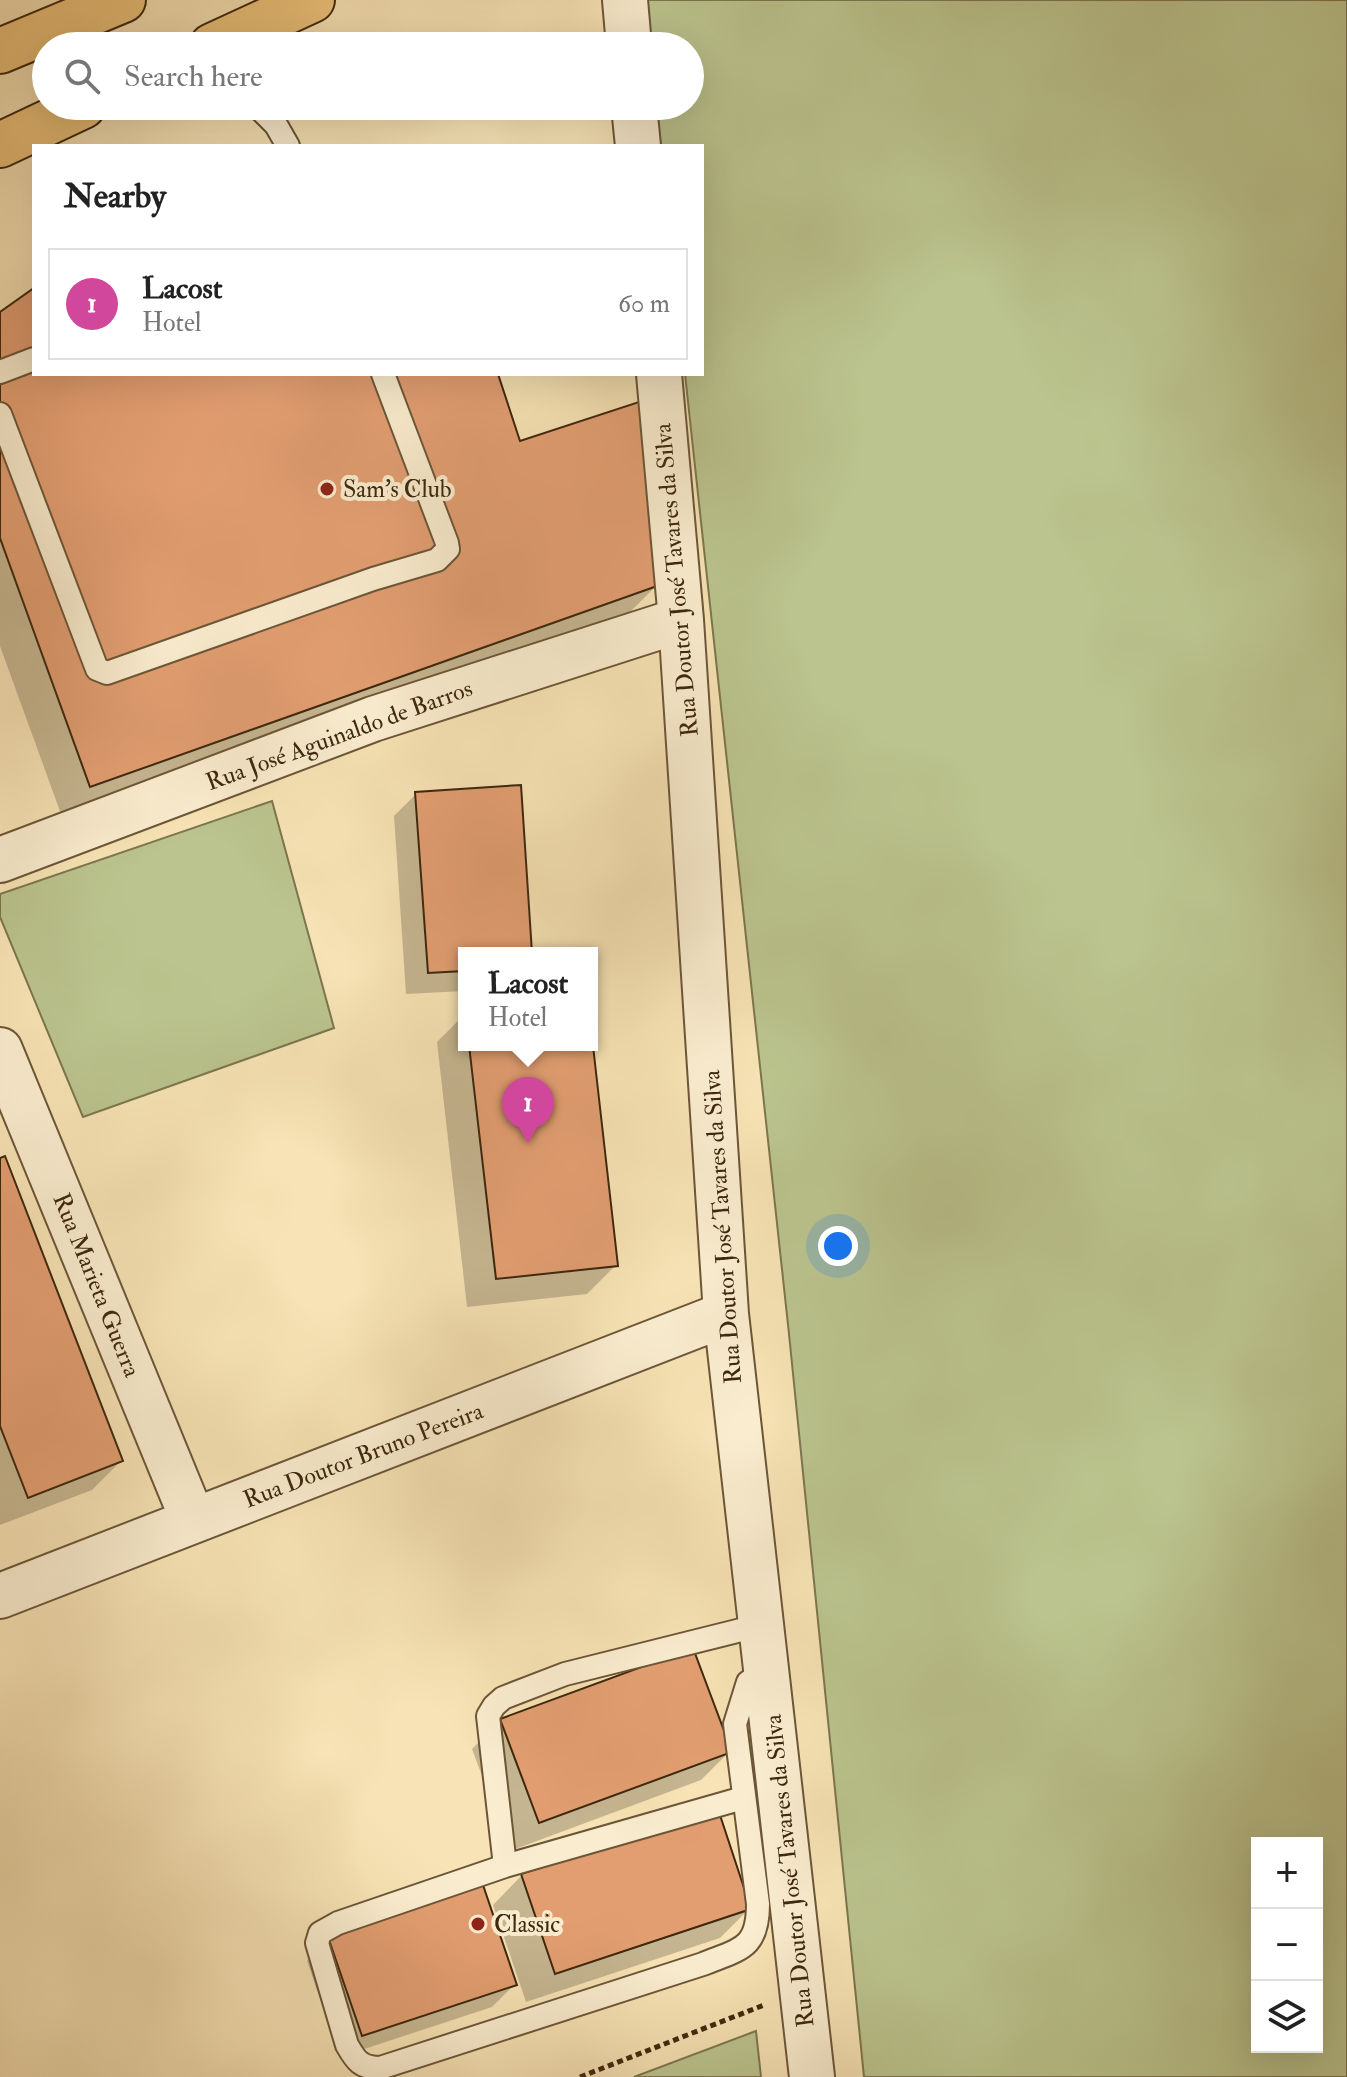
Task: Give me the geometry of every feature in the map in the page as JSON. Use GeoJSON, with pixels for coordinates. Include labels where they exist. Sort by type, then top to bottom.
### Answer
{"type":"FeatureCollection","features":[{"type":"Feature","properties":{"kind":"main road"},"geometry":{"type":"LineString","coordinates":[[46,32],[123,0]]}},
{"type":"Feature","properties":{"kind":"main road"},"geometry":{"type":"LineString","coordinates":[[242,32],[312,0]]}},
{"type":"Feature","properties":{"kind":"main road"},"geometry":{"type":"LineString","coordinates":[[0,51],[32,38]]}},
{"type":"Feature","properties":{"kind":"main road"},"geometry":{"type":"LineString","coordinates":[[0,145],[53,120]]}},
{"type":"Feature","properties":{"kind":"street"},"geometry":{"type":"LineString","coordinates":[[625,0],[628,32]]}},
{"type":"Feature","properties":{"kind":"street"},"geometry":{"type":"LineString","coordinates":[[635,120],[638,144]]}},
{"type":"Feature","properties":{"kind":"street","name":"Rua Doutor José Tavares da Silva"},"geometry":{"type":"LineString","coordinates":[[659,376],[681,620],[726,1314],[812,2077]]}},
{"type":"Feature","properties":{"kind":"street","name":"Rua José Aguinaldo de Barros"},"geometry":{"type":"LineString","coordinates":[[0,860],[373,719],[681,620]]}},
{"type":"Feature","properties":{"kind":"street","name":"Rua Marieta Guerra"},"geometry":{"type":"LineString","coordinates":[[0,1050],[193,1520]]}},
{"type":"Feature","properties":{"kind":"street","name":"Rua Doutor Bruno Pereira"},"geometry":{"type":"LineString","coordinates":[[0,1596],[726,1314]]}},
{"type":"Feature","properties":{"kind":"lane"},"geometry":{"type":"LineString","coordinates":[[271,120],[287,144]]}},
{"type":"Feature","properties":{"kind":"lane"},"geometry":{"type":"LineString","coordinates":[[0,372],[32,360]]}},
{"type":"Feature","properties":{"kind":"lane"},"geometry":{"type":"LineString","coordinates":[[0,414],[97,669],[107,673],[443,556],[448,549],[447,543],[384,376]]}},
{"type":"Feature","properties":{"kind":"lane"},"geometry":{"type":"LineString","coordinates":[[505,1866],[488,1716],[494,1706],[503,1698],[565,1674],[761,1625]]}},
{"type":"Feature","properties":{"kind":"lane"},"geometry":{"type":"LineString","coordinates":[[743,1798],[505,1866],[338,1923],[320,1933],[317,1943],[347,2045],[356,2060],[365,2068],[380,2068],[703,1964],[739,1949],[753,1938],[758,1927],[758,1904],[735,1724],[748,1682],[766,1672]]}},
{"type":"Feature","properties":{"kind":"path"},"geometry":{"type":"LineString","coordinates":[[580,2077],[802,1990]]}},
{"type":"Feature","properties":{"kind":"green space"},"geometry":{"type":"Polygon","coordinates":[[[645,0],[1347,0],[1347,2077],[864,2077],[789,1334],[685,376],[704,376],[704,144],[661,144],[658,120],[704,120],[704,32],[648,32],[645,0]]]}},
{"type":"Feature","properties":{"kind":"green space"},"geometry":{"type":"Polygon","coordinates":[[[272,801],[334,1028],[83,1117],[0,917],[0,894],[272,801]]]}},
{"type":"Feature","properties":{"kind":"green space"},"geometry":{"type":"Polygon","coordinates":[[[756,2031],[761,2077],[634,2077],[756,2031]]]}},
{"type":"Feature","properties":{"kind":"building","name":"Sam's Club"},"geometry":{"type":"Polygon","coordinates":[[[32,289],[32,376],[499,376],[520,441],[648,399],[660,585],[90,787],[0,538],[0,312],[32,289]]]}},
{"type":"Feature","properties":{"kind":"building"},"geometry":{"type":"Polygon","coordinates":[[[521,785],[532,947],[458,947],[458,971],[428,973],[415,792],[521,785]]]}},
{"type":"Feature","properties":{"kind":"building"},"geometry":{"type":"Polygon","coordinates":[[[470,1051],[594,1051],[618,1266],[496,1279],[470,1051]]]}},
{"type":"Feature","properties":{"kind":"building"},"geometry":{"type":"Polygon","coordinates":[[[5,1156],[123,1461],[28,1498],[0,1426],[0,1158],[5,1156]]]}},
{"type":"Feature","properties":{"kind":"building"},"geometry":{"type":"Polygon","coordinates":[[[693,1648],[732,1752],[539,1823],[500,1719],[693,1648]]]}},
{"type":"Feature","properties":{"kind":"building"},"geometry":{"type":"Polygon","coordinates":[[[718,1809],[751,1909],[555,1974],[521,1874],[718,1809]]]}},
{"type":"Feature","properties":{"kind":"building"},"geometry":{"type":"Polygon","coordinates":[[[483,1885],[517,1985],[362,2036],[328,1937],[483,1885]]]}},
{"type":"Feature","properties":{"kind":"place","name":"Sam's Club"},"geometry":{"type":"Point","coordinates":[327,489]}},
{"type":"Feature","properties":{"kind":"place","name":"Lacost"},"geometry":{"type":"Point","coordinates":[528,1143]}},
{"type":"Feature","properties":{"kind":"place","name":"Classic"},"geometry":{"type":"Point","coordinates":[478,1924]}}]}
